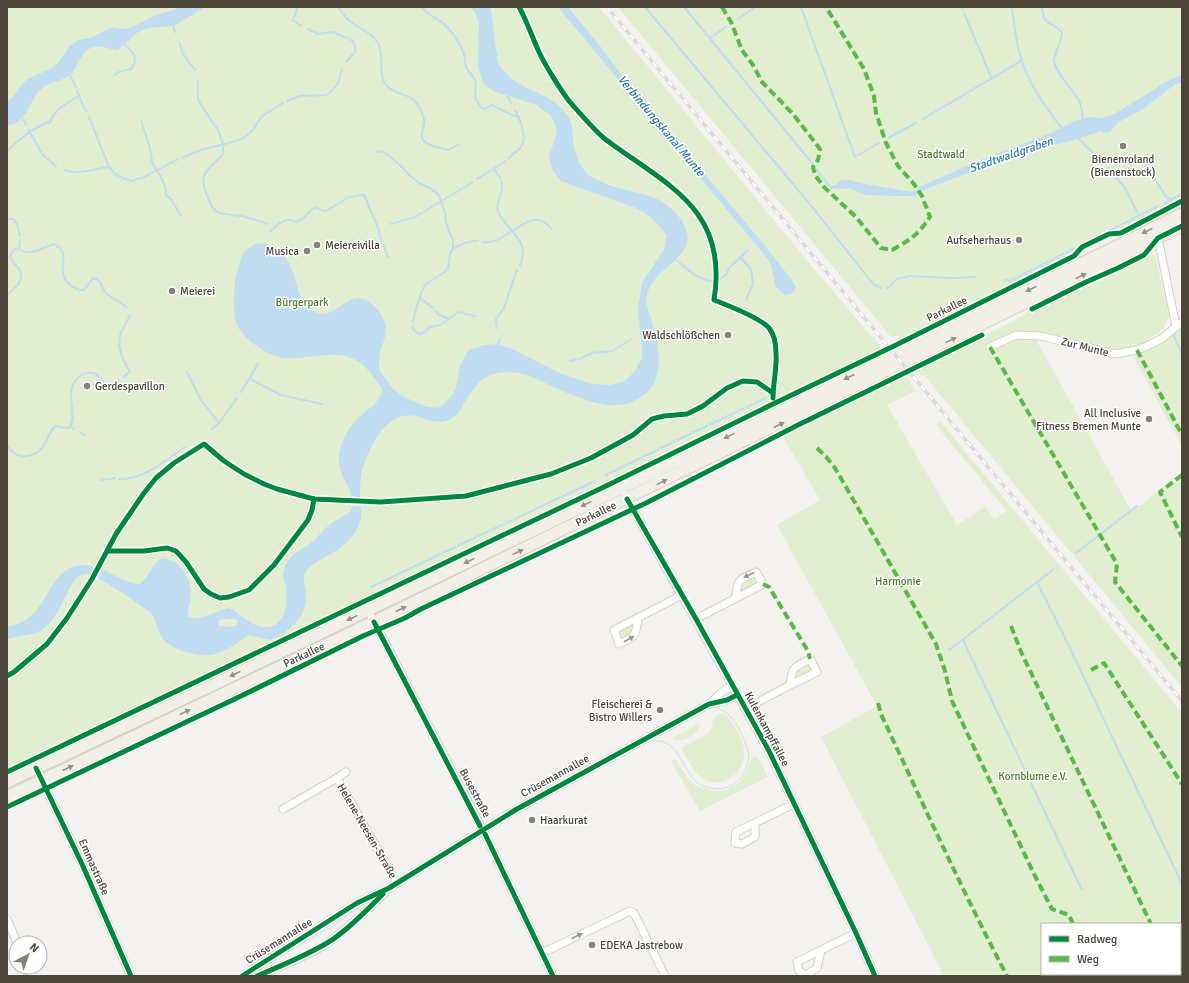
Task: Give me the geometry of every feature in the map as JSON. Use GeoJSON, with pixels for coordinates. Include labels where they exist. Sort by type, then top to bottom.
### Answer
{"type":"FeatureCollection","features":[{"type":"Feature","properties":{"kind":"main road","name":"Parkallee"},"geometry":{"type":"LineString","coordinates":[[7,782],[777,413],[1182,214]]}},
{"type":"Feature","properties":{"kind":"main road","name":"Parkallee"},"geometry":{"type":"LineString","coordinates":[[7,797],[374,622],[1182,226]]}},
{"type":"Feature","properties":{"kind":"street","name":"Zur Munte"},"geometry":{"type":"LineString","coordinates":[[990,347],[1016,335],[1041,336],[1115,354],[1137,350],[1161,339],[1179,324],[1158,238]]}},
{"type":"Feature","properties":{"kind":"street","name":"Kulenkampffallee"},"geometry":{"type":"LineString","coordinates":[[622,487],[627,499],[696,619],[769,751],[876,976]]}},
{"type":"Feature","properties":{"kind":"street"},"geometry":{"type":"LineString","coordinates":[[638,619],[682,596]]}},
{"type":"Feature","properties":{"kind":"street"},"geometry":{"type":"LineString","coordinates":[[696,619],[735,598]]}},
{"type":"Feature","properties":{"kind":"street","name":"Busestraße"},"geometry":{"type":"LineString","coordinates":[[368,610],[483,830],[553,976]]}},
{"type":"Feature","properties":{"kind":"street"},"geometry":{"type":"LineString","coordinates":[[745,709],[790,685]]}},
{"type":"Feature","properties":{"kind":"street","name":"Crüsemannallee"},"geometry":{"type":"LineString","coordinates":[[710,704],[722,692],[732,686]]}},
{"type":"Feature","properties":{"kind":"street","name":"Crüsemannallee"},"geometry":{"type":"LineString","coordinates":[[242,976],[357,903],[389,888],[517,809],[564,782],[710,704],[727,700],[738,695]]}},
{"type":"Feature","properties":{"kind":"street","name":"Emmastraße"},"geometry":{"type":"LineString","coordinates":[[36,768],[82,864],[131,976]]}},
{"type":"Feature","properties":{"kind":"street","name":"Helene-Neesen-Straße"},"geometry":{"type":"LineString","coordinates":[[283,809],[346,772]]}},
{"type":"Feature","properties":{"kind":"street","name":"Helene-Neesen-Straße"},"geometry":{"type":"LineString","coordinates":[[337,778],[397,883]]}},
{"type":"Feature","properties":{"kind":"street"},"geometry":{"type":"LineString","coordinates":[[755,823],[794,804]]}},
{"type":"Feature","properties":{"kind":"street","name":"Crüsemannallee"},"geometry":{"type":"LineString","coordinates":[[257,976],[285,965],[329,942],[364,913],[389,888]]}},
{"type":"Feature","properties":{"kind":"street"},"geometry":{"type":"LineString","coordinates":[[542,952],[630,911],[634,913],[664,976]]}},
{"type":"Feature","properties":{"kind":"street"},"geometry":{"type":"LineString","coordinates":[[7,919],[14,935]]}},
{"type":"Feature","properties":{"kind":"street"},"geometry":{"type":"LineString","coordinates":[[821,950],[856,932]]}},
{"type":"Feature","properties":{"kind":"green space","name":"Bürgerpark"},"geometry":{"type":"Polygon","coordinates":[[[7,7],[599,7],[804,257],[872,337],[874,337],[882,349],[398,584],[7,770],[7,7]]]}},
{"type":"Feature","properties":{"kind":"green space","name":"Stadtwald"},"geometry":{"type":"Polygon","coordinates":[[[618,7],[1182,7],[1182,210],[1147,227],[1145,218],[902,338],[901,340],[898,335],[892,338],[618,7]]]}},
{"type":"Feature","properties":{"kind":"green space"},"geometry":{"type":"Polygon","coordinates":[[[1148,255],[1155,255],[1169,316],[1163,330],[1138,346],[1121,349],[1109,349],[1042,333],[1015,332],[988,345],[991,352],[1018,338],[1035,338],[1132,512],[1182,472],[1182,687],[924,375],[922,376],[917,370],[1085,284],[1095,282],[1148,255]]]}},
{"type":"Feature","properties":{"kind":"green space"},"geometry":{"type":"Polygon","coordinates":[[[1182,324],[1182,446],[1134,357],[1172,336],[1182,324]]]}},
{"type":"Feature","properties":{"kind":"green space","name":"Kornblume e.V."},"geometry":{"type":"Polygon","coordinates":[[[906,376],[916,391],[887,405],[957,525],[985,507],[994,519],[1007,511],[936,425],[940,421],[1182,713],[1182,976],[944,976],[821,737],[877,706],[777,525],[820,500],[783,437],[906,376]]]}},
{"type":"Feature","properties":{"kind":"green space"},"geometry":{"type":"Polygon","coordinates":[[[752,576],[757,579],[756,584],[741,592],[743,581],[752,576]]]}},
{"type":"Feature","properties":{"kind":"green space"},"geometry":{"type":"Polygon","coordinates":[[[634,623],[635,625],[631,635],[624,638],[619,637],[618,632],[634,623]]]}},
{"type":"Feature","properties":{"kind":"green space"},"geometry":{"type":"Polygon","coordinates":[[[809,664],[812,670],[794,679],[796,670],[809,664]]]}},
{"type":"Feature","properties":{"kind":"green space"},"geometry":{"type":"Polygon","coordinates":[[[723,713],[731,721],[741,737],[744,749],[743,763],[739,770],[728,779],[721,782],[714,782],[707,780],[697,773],[681,748],[708,734],[712,727],[713,718],[723,713]]]}},
{"type":"Feature","properties":{"kind":"green space"},"geometry":{"type":"Polygon","coordinates":[[[700,723],[697,731],[689,737],[680,740],[672,738],[700,723]]]}},
{"type":"Feature","properties":{"kind":"green space"},"geometry":{"type":"Polygon","coordinates":[[[755,756],[760,761],[768,777],[700,811],[671,761],[675,759],[695,786],[716,791],[726,790],[739,783],[748,769],[751,759],[755,756]]]}},
{"type":"Feature","properties":{"kind":"water"},"geometry":{"type":"Polygon","coordinates":[[[180,7],[205,7],[174,26],[148,28],[138,32],[118,50],[100,47],[90,48],[83,54],[74,71],[68,77],[44,86],[37,94],[24,116],[14,124],[7,126],[7,101],[13,97],[25,81],[56,65],[69,47],[74,43],[79,40],[90,38],[111,28],[123,29],[132,27],[180,7]]]}},
{"type":"Feature","properties":{"kind":"water"},"geometry":{"type":"Polygon","coordinates":[[[471,7],[490,7],[498,60],[502,69],[513,80],[546,97],[561,107],[567,115],[571,124],[577,156],[580,164],[586,172],[590,176],[613,186],[655,198],[665,203],[682,221],[688,236],[686,246],[677,259],[653,282],[649,288],[647,296],[647,306],[658,345],[659,363],[656,378],[652,387],[644,395],[628,403],[609,405],[588,401],[560,390],[536,378],[517,372],[493,374],[477,384],[458,414],[448,420],[441,422],[410,415],[401,416],[391,422],[384,427],[375,439],[361,474],[361,519],[357,529],[353,536],[343,546],[318,561],[307,570],[304,577],[306,598],[305,606],[299,619],[289,629],[270,640],[250,635],[225,650],[209,655],[195,654],[180,650],[173,647],[163,639],[150,612],[100,579],[87,574],[78,577],[74,581],[57,613],[45,628],[32,634],[7,639],[7,627],[21,622],[31,616],[65,571],[73,567],[90,565],[125,580],[140,584],[156,563],[163,558],[175,562],[186,575],[191,591],[188,611],[189,617],[204,617],[229,608],[257,625],[269,627],[275,625],[279,622],[286,607],[287,591],[283,575],[288,561],[296,552],[312,542],[330,525],[351,510],[353,506],[352,495],[341,473],[339,465],[340,449],[350,428],[358,418],[376,402],[382,389],[367,369],[351,358],[338,355],[298,358],[277,357],[263,350],[245,336],[239,329],[235,320],[234,289],[242,256],[249,247],[253,245],[259,243],[268,244],[283,254],[292,270],[303,302],[309,308],[318,313],[326,313],[334,310],[356,298],[364,299],[373,305],[382,317],[385,329],[380,352],[379,370],[393,389],[404,397],[427,407],[437,408],[443,405],[456,388],[459,368],[467,352],[484,345],[497,344],[512,349],[559,373],[592,384],[608,385],[620,383],[627,379],[635,371],[642,358],[638,309],[642,283],[664,249],[666,235],[653,220],[636,208],[561,181],[553,171],[549,157],[557,132],[551,116],[537,105],[493,91],[483,83],[478,67],[479,23],[475,12],[471,7]],[[221,619],[218,622],[219,626],[222,628],[229,628],[237,625],[238,621],[235,619],[221,619]]]}},
{"type":"Feature","properties":{"kind":"water","name":"Verbindungskanal Munte"},"geometry":{"type":"Polygon","coordinates":[[[558,7],[568,7],[622,76],[645,100],[677,141],[766,247],[792,280],[796,288],[791,294],[785,295],[776,287],[770,262],[558,7]]]}},
{"type":"Feature","properties":{"kind":"water","name":"Stadtwaldgraben"},"geometry":{"type":"Polygon","coordinates":[[[1182,75],[1182,82],[1174,85],[1143,109],[1117,123],[1110,132],[1104,133],[1100,131],[1079,139],[1032,150],[928,188],[914,196],[866,195],[849,188],[831,188],[842,180],[849,180],[912,192],[923,185],[981,160],[1051,133],[1077,120],[1091,117],[1103,118],[1114,114],[1166,82],[1182,75]]]}},
{"type":"Feature","properties":{"kind":"pier"},"geometry":{"type":"Polygon","coordinates":[[[351,497],[362,497],[362,506],[351,506],[351,497]]]}},
{"type":"Feature","properties":{"kind":"pier"},"geometry":{"type":"Polygon","coordinates":[[[96,566],[103,568],[97,580],[90,577],[96,566]]]}},
{"type":"Feature","properties":{"kind":"waterway"},"geometry":{"type":"LineString","coordinates":[[298,7],[293,20],[301,26]]}},
{"type":"Feature","properties":{"kind":"waterway"},"geometry":{"type":"LineString","coordinates":[[338,7],[350,21],[369,33],[378,43],[381,52],[382,77],[387,86],[414,99],[417,103],[424,118],[422,135],[423,140],[433,146],[449,150],[459,144]]}},
{"type":"Feature","properties":{"kind":"waterway"},"geometry":{"type":"LineString","coordinates":[[422,7],[444,24],[458,42],[464,54],[466,67],[475,80],[475,96],[482,108],[485,109],[491,105],[519,117]]}},
{"type":"Feature","properties":{"kind":"waterway"},"geometry":{"type":"LineString","coordinates":[[645,7],[809,203],[874,285],[881,288]]}},
{"type":"Feature","properties":{"kind":"waterway"},"geometry":{"type":"LineString","coordinates":[[684,7],[812,163]]}},
{"type":"Feature","properties":{"kind":"waterway"},"geometry":{"type":"LineString","coordinates":[[738,19],[755,7]]}},
{"type":"Feature","properties":{"kind":"waterway"},"geometry":{"type":"LineString","coordinates":[[801,7],[855,157],[879,143]]}},
{"type":"Feature","properties":{"kind":"waterway"},"geometry":{"type":"LineString","coordinates":[[1012,7],[1014,28],[1025,71],[1040,97],[1063,130]]}},
{"type":"Feature","properties":{"kind":"waterway"},"geometry":{"type":"LineString","coordinates":[[1042,7],[1046,21],[1062,32],[1054,62],[1058,72],[1079,101],[1083,119]]}},
{"type":"Feature","properties":{"kind":"waterway"},"geometry":{"type":"LineString","coordinates":[[964,13],[992,79]]}},
{"type":"Feature","properties":{"kind":"waterway"},"geometry":{"type":"LineString","coordinates":[[173,25],[175,32]]}},
{"type":"Feature","properties":{"kind":"waterway"},"geometry":{"type":"LineString","coordinates":[[710,38],[726,27]]}},
{"type":"Feature","properties":{"kind":"waterway"},"geometry":{"type":"LineString","coordinates":[[308,29],[318,34],[332,32],[352,40],[355,46],[355,52],[346,62]]}},
{"type":"Feature","properties":{"kind":"waterway"},"geometry":{"type":"LineString","coordinates":[[179,42],[183,54],[195,70]]}},
{"type":"Feature","properties":{"kind":"waterway"},"geometry":{"type":"LineString","coordinates":[[113,76],[119,72],[131,69],[135,63],[134,54],[124,44]]}},
{"type":"Feature","properties":{"kind":"waterway"},"geometry":{"type":"LineString","coordinates":[[923,119],[1021,61]]}},
{"type":"Feature","properties":{"kind":"waterway"},"geometry":{"type":"LineString","coordinates":[[287,101],[300,96],[326,95],[332,91],[338,83],[342,70]]}},
{"type":"Feature","properties":{"kind":"waterway"},"geometry":{"type":"LineString","coordinates":[[69,74],[76,87]]}},
{"type":"Feature","properties":{"kind":"waterway"},"geometry":{"type":"LineString","coordinates":[[198,80],[198,99],[218,130],[223,144],[223,154],[206,172],[203,181],[211,205],[220,213],[238,215],[267,224]]}},
{"type":"Feature","properties":{"kind":"waterway"},"geometry":{"type":"LineString","coordinates":[[77,90],[86,111]]}},
{"type":"Feature","properties":{"kind":"waterway"},"geometry":{"type":"LineString","coordinates":[[7,151],[32,130],[50,122],[58,110],[79,96]]}},
{"type":"Feature","properties":{"kind":"waterway"},"geometry":{"type":"LineString","coordinates":[[508,96],[511,103]]}},
{"type":"Feature","properties":{"kind":"waterway"},"geometry":{"type":"LineString","coordinates":[[182,158],[201,150],[236,141],[245,137],[252,131],[262,116],[283,103]]}},
{"type":"Feature","properties":{"kind":"waterway"},"geometry":{"type":"LineString","coordinates":[[509,158],[521,147],[524,138],[521,123],[515,110]]}},
{"type":"Feature","properties":{"kind":"waterway"},"geometry":{"type":"LineString","coordinates":[[21,116],[26,124]]}},
{"type":"Feature","properties":{"kind":"waterway"},"geometry":{"type":"LineString","coordinates":[[89,117],[109,167],[115,174],[121,177],[131,181],[144,177],[178,159]]}},
{"type":"Feature","properties":{"kind":"waterway"},"geometry":{"type":"LineString","coordinates":[[141,120],[150,148],[152,162],[164,183],[166,195],[171,199],[181,216]]}},
{"type":"Feature","properties":{"kind":"waterway"},"geometry":{"type":"LineString","coordinates":[[888,138],[916,123]]}},
{"type":"Feature","properties":{"kind":"waterway"},"geometry":{"type":"LineString","coordinates":[[28,129],[43,155],[56,166]]}},
{"type":"Feature","properties":{"kind":"waterway"},"geometry":{"type":"LineString","coordinates":[[1077,137],[1099,159]]}},
{"type":"Feature","properties":{"kind":"waterway"},"geometry":{"type":"LineString","coordinates":[[376,152],[383,151],[401,166],[410,176],[439,195],[445,213],[446,222],[453,240],[453,249],[450,254],[448,268],[445,272],[426,284],[421,293],[413,321]]}},
{"type":"Feature","properties":{"kind":"waterway"},"geometry":{"type":"LineString","coordinates":[[1140,158],[1167,198],[1173,199]]}},
{"type":"Feature","properties":{"kind":"waterway"},"geometry":{"type":"LineString","coordinates":[[477,179],[506,161]]}},
{"type":"Feature","properties":{"kind":"waterway"},"geometry":{"type":"LineString","coordinates":[[64,170],[81,172],[109,167]]}},
{"type":"Feature","properties":{"kind":"waterway"},"geometry":{"type":"LineString","coordinates":[[1108,168],[1125,188],[1139,216]]}},
{"type":"Feature","properties":{"kind":"waterway"},"geometry":{"type":"LineString","coordinates":[[494,169],[500,178]]}},
{"type":"Feature","properties":{"kind":"waterway"},"geometry":{"type":"LineString","coordinates":[[816,169],[831,188],[834,186]]}},
{"type":"Feature","properties":{"kind":"waterway"},"geometry":{"type":"LineString","coordinates":[[501,181],[502,190],[497,205],[498,210],[503,220],[521,243],[523,257],[520,265]]}},
{"type":"Feature","properties":{"kind":"waterway"},"geometry":{"type":"LineString","coordinates":[[391,224],[415,217],[473,182]]}},
{"type":"Feature","properties":{"kind":"waterway"},"geometry":{"type":"LineString","coordinates":[[1165,203],[1182,194]]}},
{"type":"Feature","properties":{"kind":"waterway"},"geometry":{"type":"LineString","coordinates":[[270,232],[281,222],[303,219],[311,210],[317,208],[326,211],[349,197],[364,195],[379,230],[379,234],[388,257]]}},
{"type":"Feature","properties":{"kind":"waterway"},"geometry":{"type":"LineString","coordinates":[[1109,231],[1158,206]]}},
{"type":"Feature","properties":{"kind":"waterway"},"geometry":{"type":"LineString","coordinates":[[7,219],[13,219],[17,224],[20,236]]}},
{"type":"Feature","properties":{"kind":"waterway"},"geometry":{"type":"LineString","coordinates":[[483,242],[502,238],[519,226],[536,220],[544,222],[551,229]]}},
{"type":"Feature","properties":{"kind":"waterway"},"geometry":{"type":"LineString","coordinates":[[19,249],[20,240]]}},
{"type":"Feature","properties":{"kind":"waterway"},"geometry":{"type":"LineString","coordinates":[[453,249],[468,242],[478,241]]}},
{"type":"Feature","properties":{"kind":"waterway"},"geometry":{"type":"LineString","coordinates":[[7,295],[18,284],[21,277],[19,269],[10,257],[11,253],[15,249],[20,249],[25,252],[32,252],[54,244],[59,247],[63,254],[63,274],[71,285],[77,289],[84,290],[93,278],[96,279],[105,292],[126,307]]}},
{"type":"Feature","properties":{"kind":"waterway"},"geometry":{"type":"LineString","coordinates":[[1005,280],[1010,281],[1073,249]]}},
{"type":"Feature","properties":{"kind":"waterway"},"geometry":{"type":"LineString","coordinates":[[720,279],[726,275],[729,268],[748,250]]}},
{"type":"Feature","properties":{"kind":"waterway"},"geometry":{"type":"LineString","coordinates":[[740,257],[751,269],[753,284],[746,300]]}},
{"type":"Feature","properties":{"kind":"waterway"},"geometry":{"type":"LineString","coordinates":[[673,258],[701,278],[712,281]]}},
{"type":"Feature","properties":{"kind":"waterway"},"geometry":{"type":"LineString","coordinates":[[497,328],[496,319],[504,308],[517,270]]}},
{"type":"Feature","properties":{"kind":"waterway"},"geometry":{"type":"LineString","coordinates":[[888,288],[897,279],[909,276],[952,278],[976,277]]}},
{"type":"Feature","properties":{"kind":"waterway"},"geometry":{"type":"LineString","coordinates":[[420,298],[433,308]]}},
{"type":"Feature","properties":{"kind":"waterway"},"geometry":{"type":"LineString","coordinates":[[436,311],[439,315],[449,319],[458,312],[475,316]]}},
{"type":"Feature","properties":{"kind":"waterway"},"geometry":{"type":"LineString","coordinates":[[124,377],[130,371],[121,354],[119,341],[122,331],[130,316]]}},
{"type":"Feature","properties":{"kind":"waterway"},"geometry":{"type":"LineString","coordinates":[[412,327],[420,334],[425,332],[430,327],[440,325],[449,319]]}},
{"type":"Feature","properties":{"kind":"waterway"},"geometry":{"type":"LineString","coordinates":[[1175,335],[1174,337],[1182,353]]}},
{"type":"Feature","properties":{"kind":"waterway"},"geometry":{"type":"LineString","coordinates":[[498,347],[500,338]]}},
{"type":"Feature","properties":{"kind":"waterway"},"geometry":{"type":"LineString","coordinates":[[570,361],[592,353],[612,351],[632,339]]}},
{"type":"Feature","properties":{"kind":"waterway"},"geometry":{"type":"LineString","coordinates":[[241,392],[258,364]]}},
{"type":"Feature","properties":{"kind":"waterway"},"geometry":{"type":"LineString","coordinates":[[187,372],[201,400],[219,423]]}},
{"type":"Feature","properties":{"kind":"waterway"},"geometry":{"type":"LineString","coordinates":[[7,445],[17,455],[32,455],[37,453],[44,446],[55,426],[68,428],[72,423],[73,418],[71,396],[72,388],[75,381],[83,374],[94,373],[112,389],[116,388],[120,381]]}},
{"type":"Feature","properties":{"kind":"waterway"},"geometry":{"type":"LineString","coordinates":[[250,379],[281,395],[322,404]]}},
{"type":"Feature","properties":{"kind":"waterway"},"geometry":{"type":"LineString","coordinates":[[212,429],[219,423],[237,398]]}},
{"type":"Feature","properties":{"kind":"waterway"},"geometry":{"type":"LineString","coordinates":[[606,475],[766,398]]}},
{"type":"Feature","properties":{"kind":"waterway"},"geometry":{"type":"LineString","coordinates":[[80,432],[85,435]]}},
{"type":"Feature","properties":{"kind":"waterway"},"geometry":{"type":"LineString","coordinates":[[119,479],[146,473],[185,447]]}},
{"type":"Feature","properties":{"kind":"waterway"},"geometry":{"type":"LineString","coordinates":[[102,480],[115,478]]}},
{"type":"Feature","properties":{"kind":"waterway"},"geometry":{"type":"LineString","coordinates":[[371,587],[595,481]]}},
{"type":"Feature","properties":{"kind":"waterway"},"geometry":{"type":"LineString","coordinates":[[1102,533],[1137,506]]}},
{"type":"Feature","properties":{"kind":"waterway"},"geometry":{"type":"LineString","coordinates":[[1076,553],[1098,536]]}},
{"type":"Feature","properties":{"kind":"waterway"},"geometry":{"type":"LineString","coordinates":[[949,650],[1054,569]]}},
{"type":"Feature","properties":{"kind":"waterway"},"geometry":{"type":"LineString","coordinates":[[1037,582],[1182,884]]}},
{"type":"Feature","properties":{"kind":"waterway"},"geometry":{"type":"LineString","coordinates":[[220,627],[232,628]]}},
{"type":"Feature","properties":{"kind":"waterway"},"geometry":{"type":"LineString","coordinates":[[963,640],[1082,890]]}},
{"type":"Feature","properties":{"kind":"tram line"},"geometry":{"type":"LineString","coordinates":[[244,976],[330,928],[399,880],[518,806],[696,710],[714,708],[721,710],[733,719],[747,749],[748,761],[743,774],[734,784],[723,788],[709,788],[700,785],[694,779],[671,746],[664,742],[657,741],[637,745]]}},
{"type":"Feature","properties":{"kind":"railway"},"geometry":{"type":"LineString","coordinates":[[607,7],[1182,701]]}},
{"type":"Feature","properties":{"kind":"marked path"},"geometry":{"type":"LineString","coordinates":[[722,7],[731,22],[742,50],[753,65],[762,82],[793,114],[820,149],[818,160],[813,167],[815,175],[824,187],[856,217],[881,248],[892,250],[913,236],[922,228],[930,217],[922,196],[914,184],[898,166],[886,143],[876,113],[874,96],[864,69],[826,7]]}},
{"type":"Feature","properties":{"kind":"marked path"},"geometry":{"type":"LineString","coordinates":[[990,347],[1117,564],[1115,582],[1182,666]]}},
{"type":"Feature","properties":{"kind":"marked path"},"geometry":{"type":"LineString","coordinates":[[1137,350],[1182,435]]}},
{"type":"Feature","properties":{"kind":"marked path"},"geometry":{"type":"LineString","coordinates":[[817,448],[835,468],[936,644],[945,671],[952,701],[1034,874],[1052,909],[1069,915],[1073,923]]}},
{"type":"Feature","properties":{"kind":"marked path"},"geometry":{"type":"LineString","coordinates":[[1182,475],[1160,492],[1182,537]]}},
{"type":"Feature","properties":{"kind":"marked path"},"geometry":{"type":"LineString","coordinates":[[763,584],[769,587],[808,651],[810,659]]}},
{"type":"Feature","properties":{"kind":"marked path"},"geometry":{"type":"LineString","coordinates":[[1011,626],[1022,654],[1151,923]]}},
{"type":"Feature","properties":{"kind":"marked path"},"geometry":{"type":"LineString","coordinates":[[1091,670],[1104,663],[1182,784]]}},
{"type":"Feature","properties":{"kind":"marked path"},"geometry":{"type":"LineString","coordinates":[[878,703],[881,714],[942,846],[1007,976]]}},
{"type":"Feature","properties":{"kind":"cycle path"},"geometry":{"type":"LineString","coordinates":[[519,7],[536,46],[553,77],[569,101],[605,139],[670,186],[688,202],[702,221],[712,242],[716,269],[714,300],[743,312],[765,324],[773,334],[776,360],[773,398]]}},
{"type":"Feature","properties":{"kind":"cycle path"},"geometry":{"type":"LineString","coordinates":[[7,772],[606,486],[896,345],[1074,256],[1082,247],[1109,234],[1121,233],[1182,201]]}},
{"type":"Feature","properties":{"kind":"cycle path"},"geometry":{"type":"LineString","coordinates":[[1032,309],[1144,255],[1158,238],[1182,226]]}},
{"type":"Feature","properties":{"kind":"cycle path"},"geometry":{"type":"LineString","coordinates":[[7,807],[239,697],[363,636],[405,618],[421,609],[646,503],[798,425],[982,335]]}},
{"type":"Feature","properties":{"kind":"cycle path"},"geometry":{"type":"LineString","coordinates":[[7,676],[14,672],[47,644],[67,618],[92,579],[116,534],[156,478],[174,463],[204,444],[224,461],[244,474],[277,489],[314,499],[381,502],[466,496],[551,474],[591,458],[633,435],[652,419],[664,416],[687,414],[703,406],[727,388],[743,381],[757,382],[773,393]]}},
{"type":"Feature","properties":{"kind":"cycle path"},"geometry":{"type":"LineString","coordinates":[[108,551],[144,551],[167,548],[176,551],[186,562],[204,589],[220,598],[229,597],[249,590],[274,565],[308,520],[314,499]]}},
{"type":"Feature","properties":{"kind":"cycle path"},"geometry":{"type":"LineString","coordinates":[[627,499],[696,619],[769,751],[875,976]]}},
{"type":"Feature","properties":{"kind":"cycle path"},"geometry":{"type":"LineString","coordinates":[[374,622],[480,826]]}},
{"type":"Feature","properties":{"kind":"cycle path"},"geometry":{"type":"LineString","coordinates":[[242,976],[357,903],[389,888],[517,809],[709,704],[727,700],[737,695]]}},
{"type":"Feature","properties":{"kind":"cycle path"},"geometry":{"type":"LineString","coordinates":[[36,768],[82,864],[131,976]]}},
{"type":"Feature","properties":{"kind":"cycle path"},"geometry":{"type":"LineString","coordinates":[[485,834],[553,976]]}},
{"type":"Feature","properties":{"kind":"cycle path"},"geometry":{"type":"LineString","coordinates":[[257,976],[302,957],[319,948],[342,933],[383,894]]}},
{"type":"Feature","properties":{"kind":"place","name":"Bienenroland (Bienenstock)"},"geometry":{"type":"Point","coordinates":[1123,146]}},
{"type":"Feature","properties":{"kind":"place","name":"Aufseherhaus"},"geometry":{"type":"Point","coordinates":[1019,240]}},
{"type":"Feature","properties":{"kind":"place","name":"Meiereivilla"},"geometry":{"type":"Point","coordinates":[317,245]}},
{"type":"Feature","properties":{"kind":"place","name":"Musica"},"geometry":{"type":"Point","coordinates":[307,251]}},
{"type":"Feature","properties":{"kind":"place","name":"Meierei"},"geometry":{"type":"Point","coordinates":[172,291]}},
{"type":"Feature","properties":{"kind":"place","name":"Waldschlößchen"},"geometry":{"type":"Point","coordinates":[728,335]}},
{"type":"Feature","properties":{"kind":"place","name":"Gerdespavillon"},"geometry":{"type":"Point","coordinates":[87,386]}},
{"type":"Feature","properties":{"kind":"place","name":"All Inclusive Fitness Bremen Munte"},"geometry":{"type":"Point","coordinates":[1149,419]}},
{"type":"Feature","properties":{"kind":"place","name":"Fleischerei & Bistro Willers"},"geometry":{"type":"Point","coordinates":[660,710]}},
{"type":"Feature","properties":{"kind":"place","name":"Haarkurat"},"geometry":{"type":"Point","coordinates":[532,820]}},
{"type":"Feature","properties":{"kind":"place","name":"EDEKA Jastrebow"},"geometry":{"type":"Point","coordinates":[592,945]}},
{"type":"Feature","properties":{"kind":"park label","name":"Harmonie"},"geometry":{"type":"Point","coordinates":[898,581]}}]}
